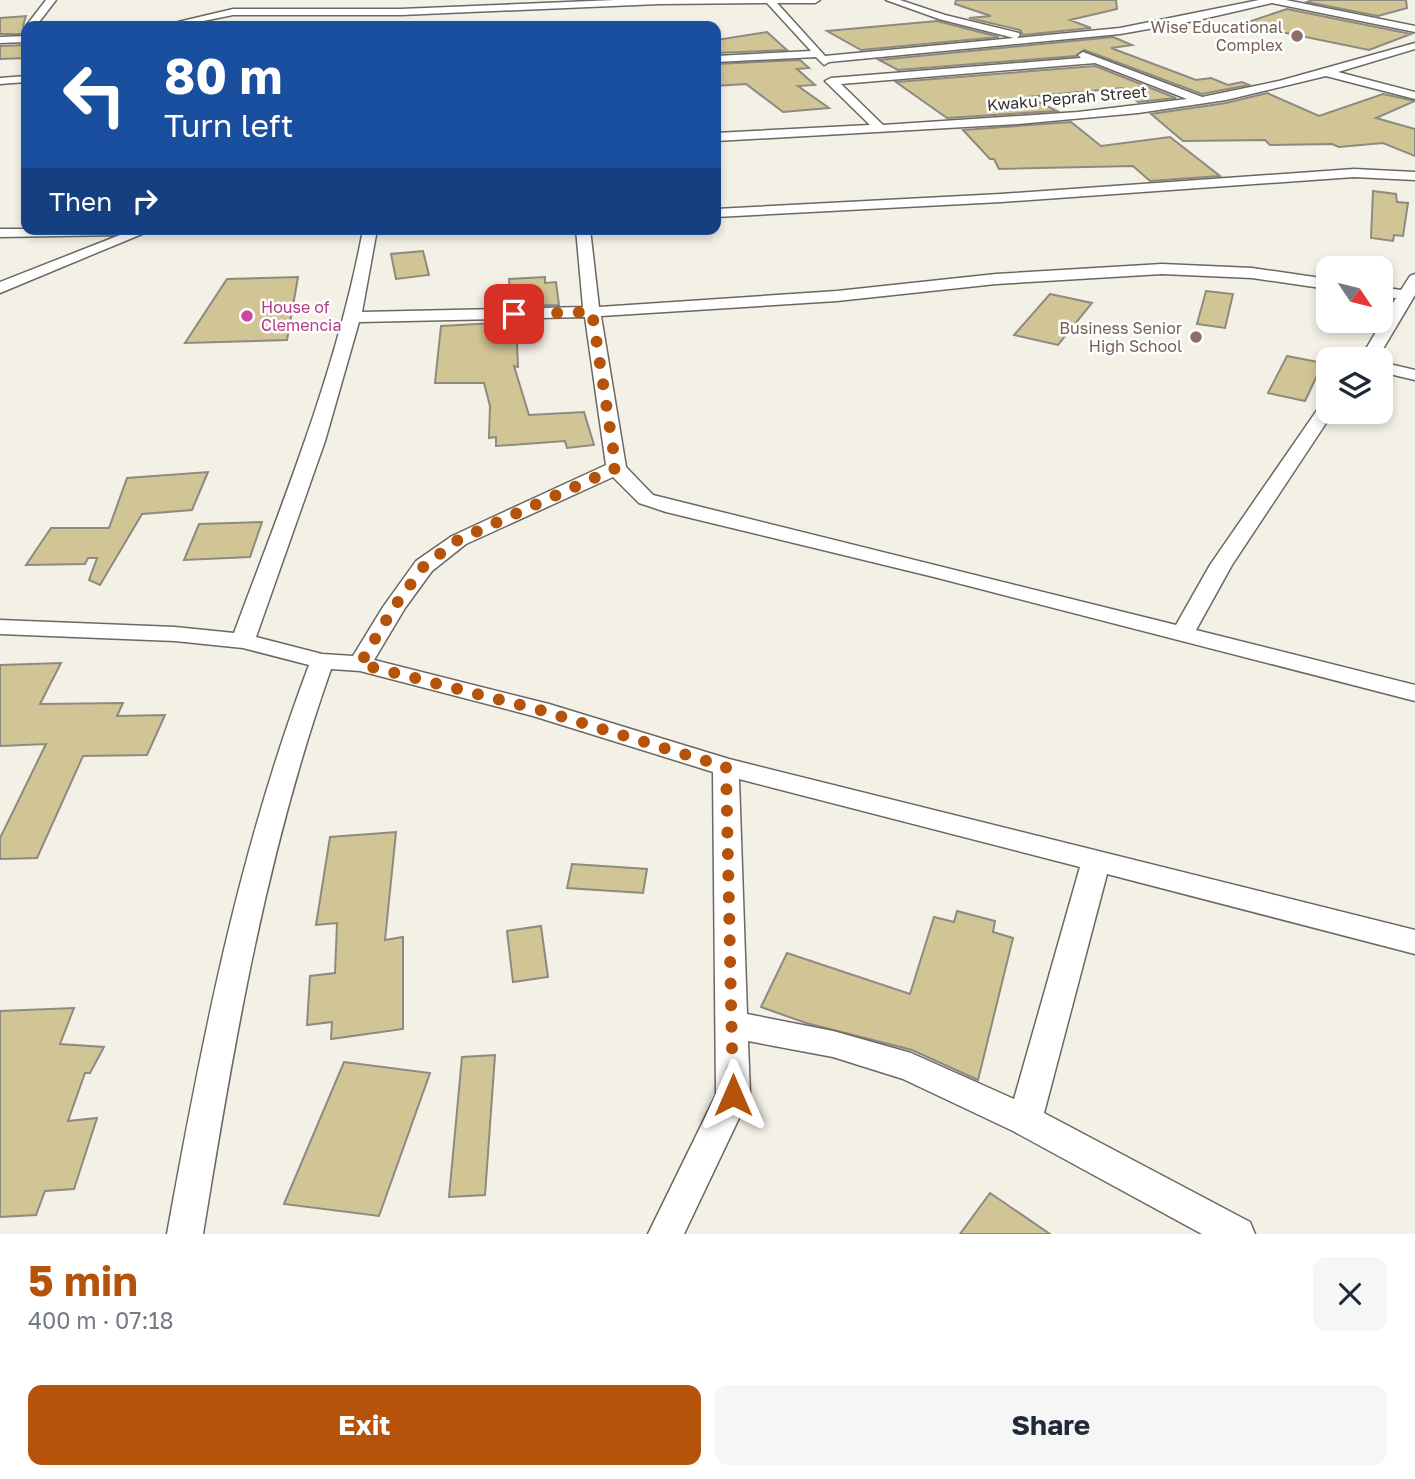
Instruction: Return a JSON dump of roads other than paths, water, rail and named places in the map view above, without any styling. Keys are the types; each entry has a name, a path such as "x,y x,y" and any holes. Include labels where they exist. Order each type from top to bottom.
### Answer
{"street":[{"path":"35,21 51,0"},
{"path":"398,21 403,0"},
{"path":"464,8 490,0 504,7"},
{"path":"194,21 233,12 401,12 659,1 815,0"},
{"path":"893,0 942,17 1032,39"},
{"path":"721,59 821,57 1120,31 1171,23 1271,0 1415,29"},
{"path":"771,2 821,57 831,81 878,127"},
{"path":"183,21 191,5"},
{"path":"1047,38 1096,61 1201,100"},
{"path":"0,40 21,39"},
{"name":"Kwaku Peprah Street","path":"721,137 1100,113 1201,100 1325,72 1415,46"},
{"path":"831,81 1096,61"},
{"path":"1325,72 1415,96"},
{"path":"0,81 21,79"},
{"path":"721,213 1001,198 1354,173 1415,176"},
{"path":"0,233 21,232"},
{"path":"0,288 132,235"},
{"path":"243,641 342,357 351,317 361,290 369,235"},
{"path":"584,235 592,312 616,468 646,499 673,508 950,574 1415,693"},
{"path":"351,317 592,312 837,296 996,279 1162,268 1252,272 1316,282"},
{"path":"1375,347 1415,279"},
{"path":"1393,293 1406,295"},
{"path":"1393,370 1415,375"},
{"path":"1182,634 1221,565 1316,424"},
{"path":"360,664 394,607 424,566 458,540 616,468"},
{"path":"0,627 175,634 243,641 321,661 360,664 540,710 726,767 1415,942"},
{"path":"185,1234 218,1040 263,832 293,733 321,661"},
{"path":"666,1234 733,1095 726,767"},
{"path":"1025,1120 1096,862"},
{"path":"733,1025 833,1044 911,1067 1025,1120 1237,1234"}],"place":[{"name":"Wise Educational Complex","path":"1297,36"},
{"name":"House of Clemencia","path":"247,316"},
{"name":"Business Senior High School","path":"1196,337"}]}
